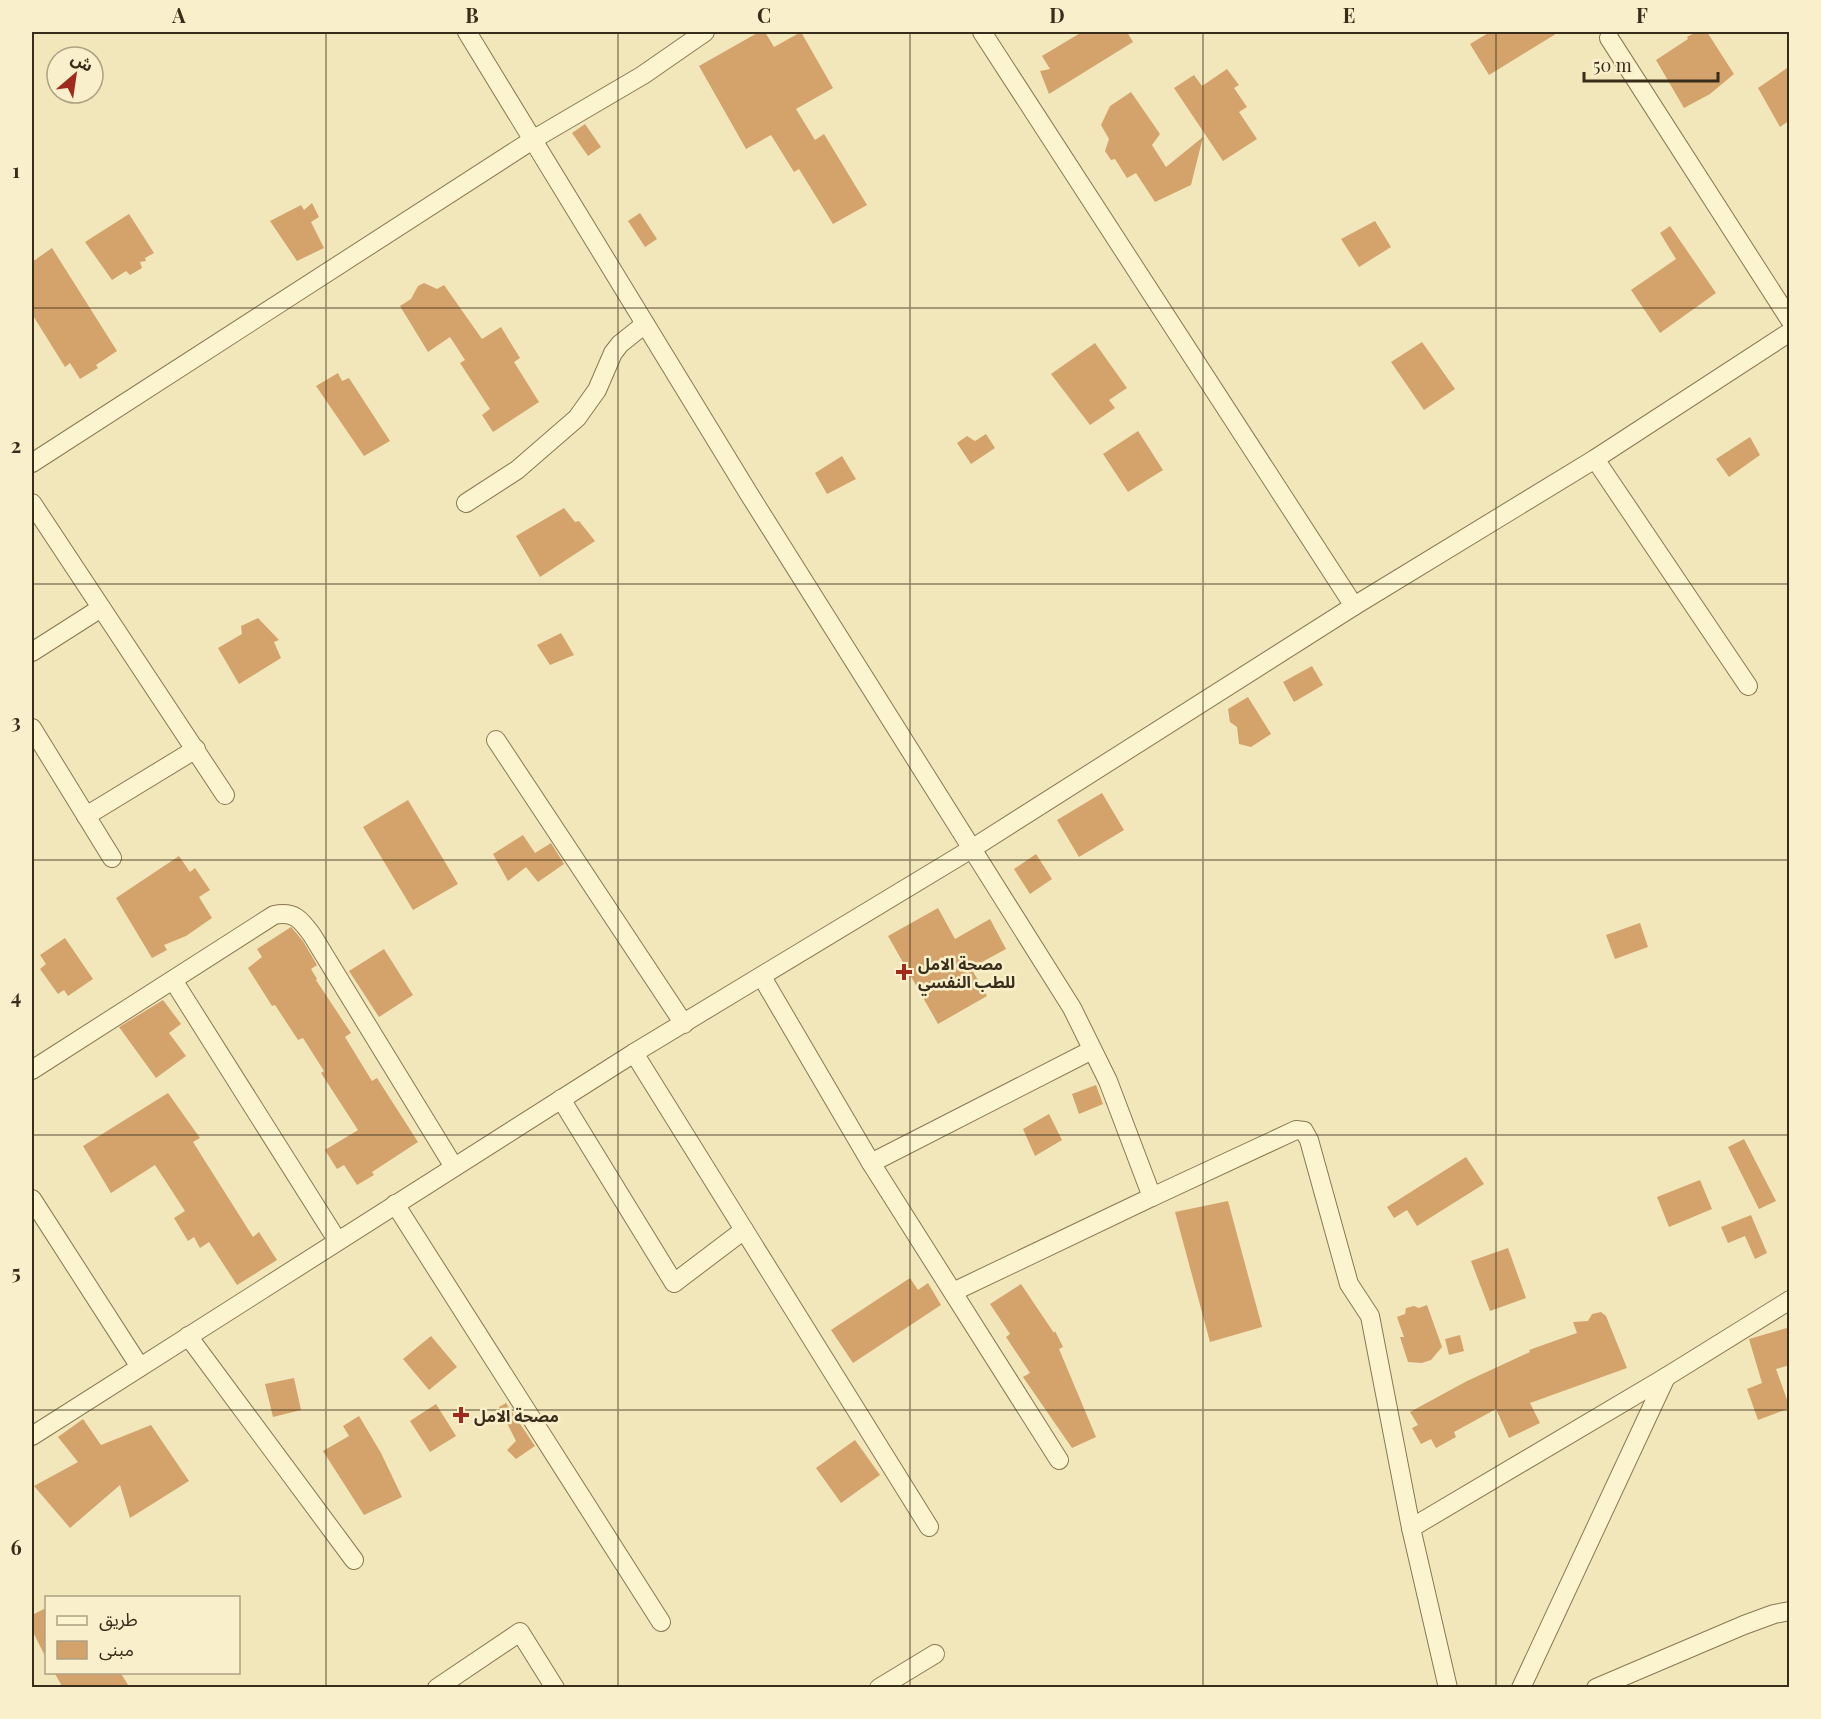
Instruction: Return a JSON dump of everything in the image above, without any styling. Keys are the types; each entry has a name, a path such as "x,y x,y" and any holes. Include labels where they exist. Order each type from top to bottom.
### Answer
{"street":[{"path":"467,32 756,505 974,848 1072,1008 1108,1081 1152,1197"},
{"path":"32,463 534,139 644,75 705,32"},
{"path":"982,32 1354,606"},
{"path":"1609,38 1790,320"},
{"path":"466,503 517,470 570,425 597,390 620,344 645,324"},
{"path":"32,1436 634,1053 974,848 1354,606 1595,459 1790,332"},
{"path":"1595,459 1748,686"},
{"path":"32,502 225,795"},
{"path":"32,652 101,608"},
{"path":"32,728 112,858"},
{"path":"496,741 684,1024"},
{"path":"86,816 196,748"},
{"path":"32,1070 274,915 286,913 300,919 312,935 453,1167"},
{"path":"762,977 871,1163 1059,1460"},
{"path":"173,980 337,1240"},
{"path":"871,1163 1092,1050"},
{"path":"634,1053 929,1527"},
{"path":"561,1099 674,1283 744,1230"},
{"path":"953,1292 1296,1130 1304,1131 1309,1140 1349,1284 1370,1316 1411,1528 1448,1688"},
{"path":"32,1199 140,1367"},
{"path":"395,1204 661,1622"},
{"path":"1411,1528 1666,1377 1790,1300"},
{"path":"188,1336 354,1560"},
{"path":"1521,1688 1666,1377"},
{"path":"1596,1688 1744,1625 1773,1614 1790,1611"},
{"path":"437,1688 520,1632 555,1688"},
{"path":"879,1688 935,1654"}],"building":[{"path":"759,32 765,32 774,47 801,32 833,88 796,109 815,140 824,134 867,205 833,224 799,169 794,172 771,135 746,149 699,66"},
{"path":"1082,32 1127,32 1133,42 1049,94 1040,71 1050,69 1042,56"},
{"path":"1490,32 1559,32 1489,75 1470,44"},
{"path":"1696,32 1707,32 1734,74 1710,94 1684,108 1656,60"},
{"path":"1790,66 1790,120 1780,127 1758,88"},
{"path":"1227,69 1239,85 1234,88 1247,107 1239,112 1257,139 1223,161 1174,88 1194,75 1202,86"},
{"path":"1131,92 1160,134 1152,145 1166,167 1203,137 1191,185 1155,202 1136,173 1127,178 1115,159 1111,160 1105,151 1109,139 1101,125 1110,106"},
{"path":"585,124 601,147 588,156 572,133"},
{"path":"312,203 319,217 311,222 324,248 297,261 270,221 301,205 304,210"},
{"path":"640,213 657,239 645,247 628,221"},
{"path":"129,214 154,253 145,258 146,261 140,262 142,268 130,275 126,271 112,280 85,242"},
{"path":"1375,221 1391,247 1359,267 1341,239"},
{"path":"1670,226 1716,293 1660,333 1631,290 1676,259 1660,233"},
{"path":"52,248 117,351 96,365 98,368 80,379 70,363 65,367 32,314 32,262"},
{"path":"424,283 437,289 444,285 482,339 501,327 520,358 514,362 539,402 493,432 482,415 490,409 460,363 465,360 450,337 428,352 400,306 411,299 418,286"},
{"path":"1422,342 1455,389 1424,410 1391,362"},
{"path":"1095,343 1127,388 1109,400 1115,408 1090,425 1051,374"},
{"path":"338,373 342,381 349,378 390,441 364,456 316,386"},
{"path":"1138,431 1163,470 1128,492 1103,454"},
{"path":"986,434 995,448 971,464 957,443 967,436 975,441"},
{"path":"1750,437 1760,455 1729,477 1716,459"},
{"path":"842,456 856,479 827,494 815,473"},
{"path":"564,508 575,522 579,521 595,541 540,577 516,536"},
{"path":"258,618 279,640 274,642 281,658 239,684 218,648 242,634 241,626"},
{"path":"561,633 574,655 550,665 537,645"},
{"path":"1312,666 1323,685 1294,702 1283,682"},
{"path":"1248,697 1271,734 1251,747 1239,744 1237,727 1230,722 1228,709"},
{"path":"1102,793 1124,830 1079,857 1057,820"},
{"path":"408,800 458,884 413,910 363,827"},
{"path":"523,835 535,853 551,843 564,864 538,882 526,867 508,881 493,854"},
{"path":"1036,854 1052,879 1030,894 1014,869"},
{"path":"179,856 190,872 195,868 210,890 199,897 212,918 186,936 164,945 167,950 152,958 116,898"},
{"path":"938,908 955,939 990,919 1006,949 971,968 987,996 938,1024 888,936"},
{"path":"1640,923 1648,947 1615,959 1606,935"},
{"path":"291,927 303,941 317,965 311,969 316,980 351,1033 345,1037 372,1081 377,1078 418,1142 372,1172 374,1175 357,1185 344,1165 337,1169 325,1150 358,1130 321,1073 324,1071 303,1038 298,1040 275,1005 272,1006 248,968 262,957 257,949"},
{"path":"65,938 93,979 68,996 64,990 58,994 40,969 46,964 40,955"},
{"path":"384,949 413,995 379,1017 349,971"},
{"path":"163,1000 181,1024 169,1033 186,1056 156,1078 119,1027"},
{"path":"1096,1085 1103,1104 1079,1114 1072,1094"},
{"path":"168,1093 200,1138 193,1142 253,1237 259,1232 277,1260 237,1285 209,1242 200,1248 194,1237 188,1241 174,1218 185,1211 155,1165 111,1193 83,1146"},
{"path":"1049,1114 1062,1140 1035,1156 1023,1129"},
{"path":"1744,1139 1776,1201 1759,1209 1728,1147"},
{"path":"1466,1157 1484,1184 1417,1226 1407,1210 1394,1218 1387,1207"},
{"path":"1700,1180 1712,1209 1669,1227 1657,1197"},
{"path":"1228,1201 1262,1327 1210,1342 1175,1212"},
{"path":"1751,1215 1767,1253 1755,1259 1745,1236 1728,1243 1721,1227"},
{"path":"1508,1248 1526,1298 1490,1311 1471,1261"},
{"path":"910,1278 918,1290 928,1283 941,1305 853,1363 831,1330"},
{"path":"1021,1284 1054,1333 1055,1331 1063,1347 1059,1349 1096,1437 1072,1448 1023,1377 1030,1373 1006,1337 1010,1334 990,1304"},
{"path":"1427,1305 1442,1347 1431,1360 1422,1363 1408,1362 1400,1337 1404,1337 1397,1317 1405,1314 1406,1308 1414,1306 1419,1308"},
{"path":"1601,1312 1606,1316 1627,1368 1530,1403 1540,1423 1509,1438 1496,1409 1454,1432 1456,1437 1436,1448 1431,1439 1421,1444 1412,1428 1418,1425 1410,1412 1467,1381 1530,1352 1529,1350 1577,1333 1573,1322 1588,1321 1592,1314"},
{"path":"1790,1327 1790,1365 1776,1369 1790,1408 1758,1420 1747,1389 1762,1383 1749,1339"},
{"path":"1460,1335 1464,1351 1449,1355 1445,1339"},
{"path":"431,1336 457,1367 429,1390 403,1359"},
{"path":"294,1378 301,1410 273,1417 265,1384"},
{"path":"506,1403 535,1446 516,1459 507,1450 516,1441 499,1407"},
{"path":"436,1404 456,1436 430,1452 410,1421"},
{"path":"359,1416 381,1453 402,1497 364,1515 323,1451 349,1436 343,1426"},
{"path":"83,1419 101,1445 151,1425 189,1481 130,1518 120,1485 70,1528 34,1486 78,1462 58,1437"},
{"path":"855,1440 880,1475 841,1503 816,1468"},
{"path":"45,1608 45,1656 32,1630 32,1615"},
{"path":"55,1674 121,1674 130,1688 63,1688"}],"place":[{"name":"مصحة الامل للطب النفسي","path":"904,972"},
{"name":"مصحة الامل","path":"461,1415"}]}
